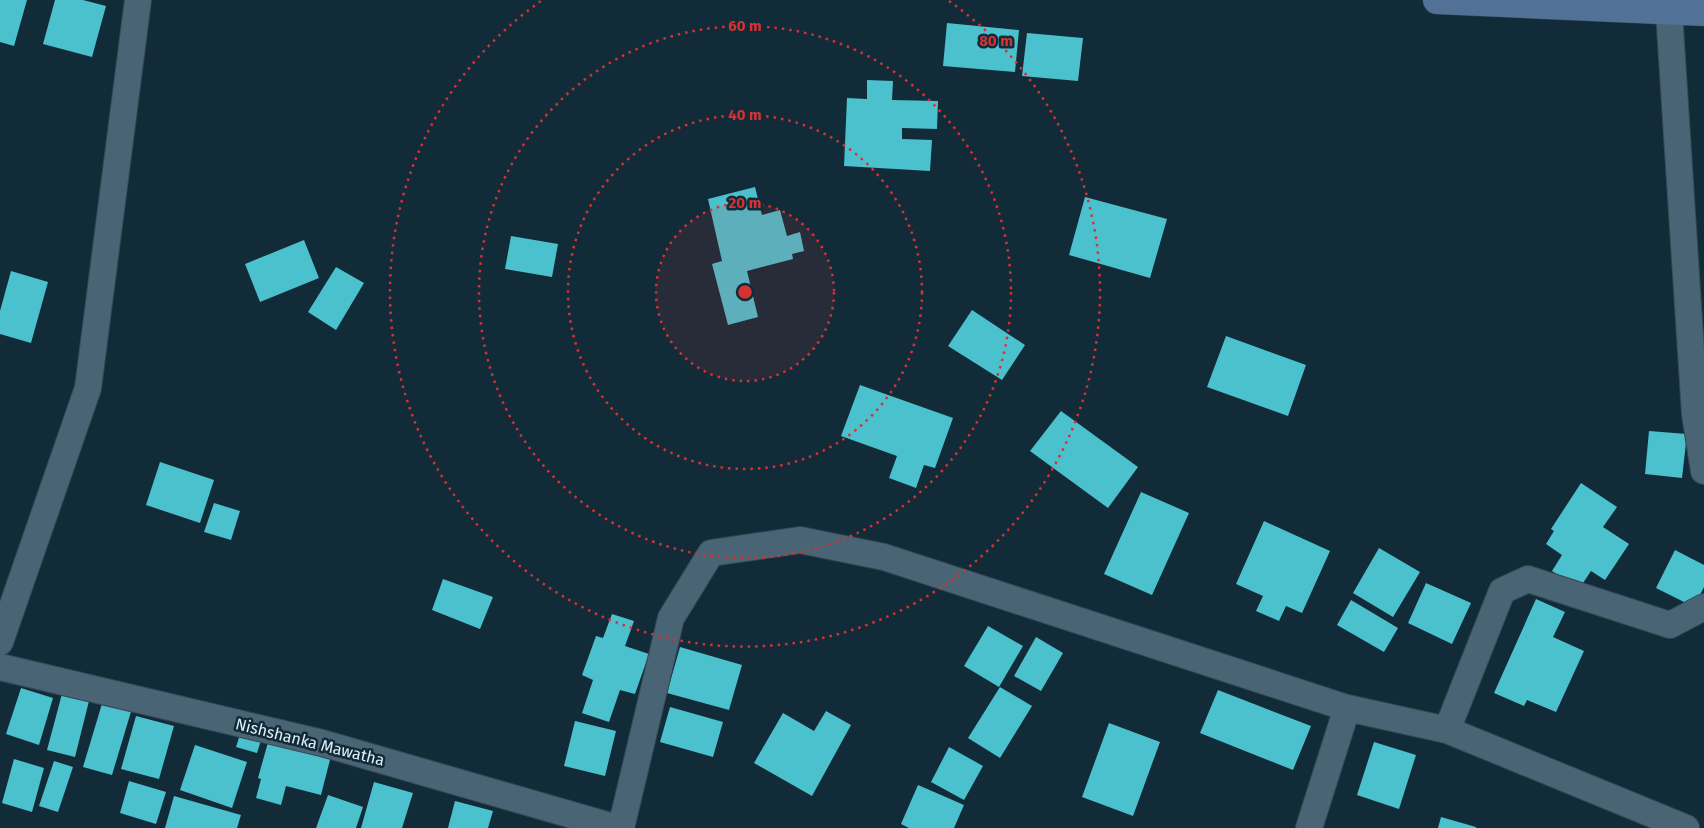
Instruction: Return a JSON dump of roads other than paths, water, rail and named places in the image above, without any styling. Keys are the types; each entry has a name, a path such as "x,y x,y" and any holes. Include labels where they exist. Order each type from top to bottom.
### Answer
{"street":[{"path":"0,642 88,388 138,0"},
{"path":"1437,0 1669,12 1704,12"},
{"path":"1669,12 1695,414 1704,471"},
{"path":"621,828 671,618 711,553 800,540 884,557 1347,708 1447,730 1686,828"},
{"path":"1447,730 1502,591 1528,579 1670,625 1704,607"},
{"name":"Nishshanka Mawatha","path":"0,667 322,743 617,828"},
{"path":"1309,828 1347,708"}]}
